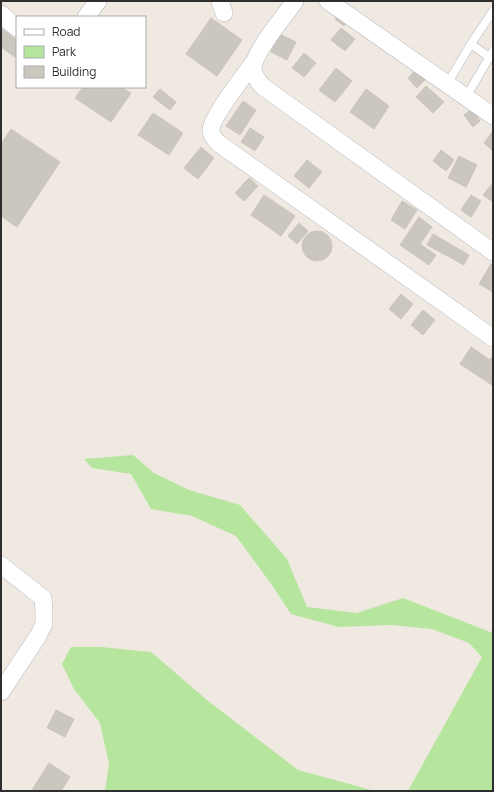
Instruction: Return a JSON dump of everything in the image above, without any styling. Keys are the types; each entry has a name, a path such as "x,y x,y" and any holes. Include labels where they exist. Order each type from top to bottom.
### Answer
{"street":[{"path":"87,16 98,1"},
{"path":"296,1 259,51 254,62 236,85 212,123 211,132 213,138 493,338"},
{"path":"328,1 493,116"},
{"path":"1,14 16,27"},
{"path":"254,62 253,71 256,79 262,86 493,252"},
{"path":"1,565 43,598 44,612 44,624 38,636 1,692"}],"lane":[{"path":"447,84 493,11"},
{"path":"466,97 491,54 471,44"}],"green space":[{"path":"133,455 154,473 189,490 240,505 287,559 307,607 357,613 403,598 490,632 493,631 493,791 408,791 482,657 469,643 432,629 391,625 339,627 291,614 236,536 192,516 151,509 131,474 92,468 84,459"},
{"path":"71,647 101,647 151,652 207,700 298,770 375,791 105,791 109,764 100,723 74,689 62,664"}],"building":[{"path":"339,14 348,21 344,26 335,19"},
{"path":"211,18 242,40 217,76 186,54"},
{"path":"1,28 16,39 16,56 15,57 1,47"},
{"path":"341,28 355,39 345,51 331,40"},
{"path":"279,34 296,42 287,60 271,52"},
{"path":"304,53 316,63 304,77 292,68"},
{"path":"336,68 352,81 335,102 319,90"},
{"path":"418,68 427,78 417,88 408,78"},
{"path":"426,86 444,102 433,113 416,97"},
{"path":"82,88 123,88 131,93 111,122 75,98"},
{"path":"160,89 176,102 170,110 153,97"},
{"path":"366,89 389,106 374,129 350,112"},
{"path":"243,101 256,110 240,135 226,126"},
{"path":"472,109 480,121 473,127 464,115"},
{"path":"153,113 183,133 169,155 138,135"},
{"path":"250,128 264,137 255,151 241,142"},
{"path":"11,129 60,162 17,227 1,216 1,144"},
{"path":"493,131 493,151 484,143"},
{"path":"201,147 214,158 198,179 184,168"},
{"path":"441,150 454,160 446,171 433,161"},
{"path":"459,156 477,165 466,187 448,178"},
{"path":"307,160 322,172 309,188 294,176"},
{"path":"249,178 258,186 244,201 235,193"},
{"path":"493,183 493,202 483,195"},
{"path":"264,195 295,216 281,236 251,215"},
{"path":"471,195 481,201 471,217 461,210"},
{"path":"402,201 417,210 405,229 391,220"},
{"path":"419,217 432,227 420,244 436,255 429,265 400,245"},
{"path":"299,223 308,231 297,244 288,236"},
{"path":"317,231 328,235 332,246 328,257 317,261 306,257 302,246 306,235"},
{"path":"433,234 469,255 464,265 427,245"},
{"path":"491,264 493,265 493,292 479,284"},
{"path":"401,294 413,304 401,319 389,309"},
{"path":"423,310 435,320 423,335 411,325"},
{"path":"471,347 490,360 493,355 492,385 460,364"},
{"path":"56,710 74,719 65,737 47,728"},
{"path":"49,763 70,777 61,791 33,791 32,790"}]}
